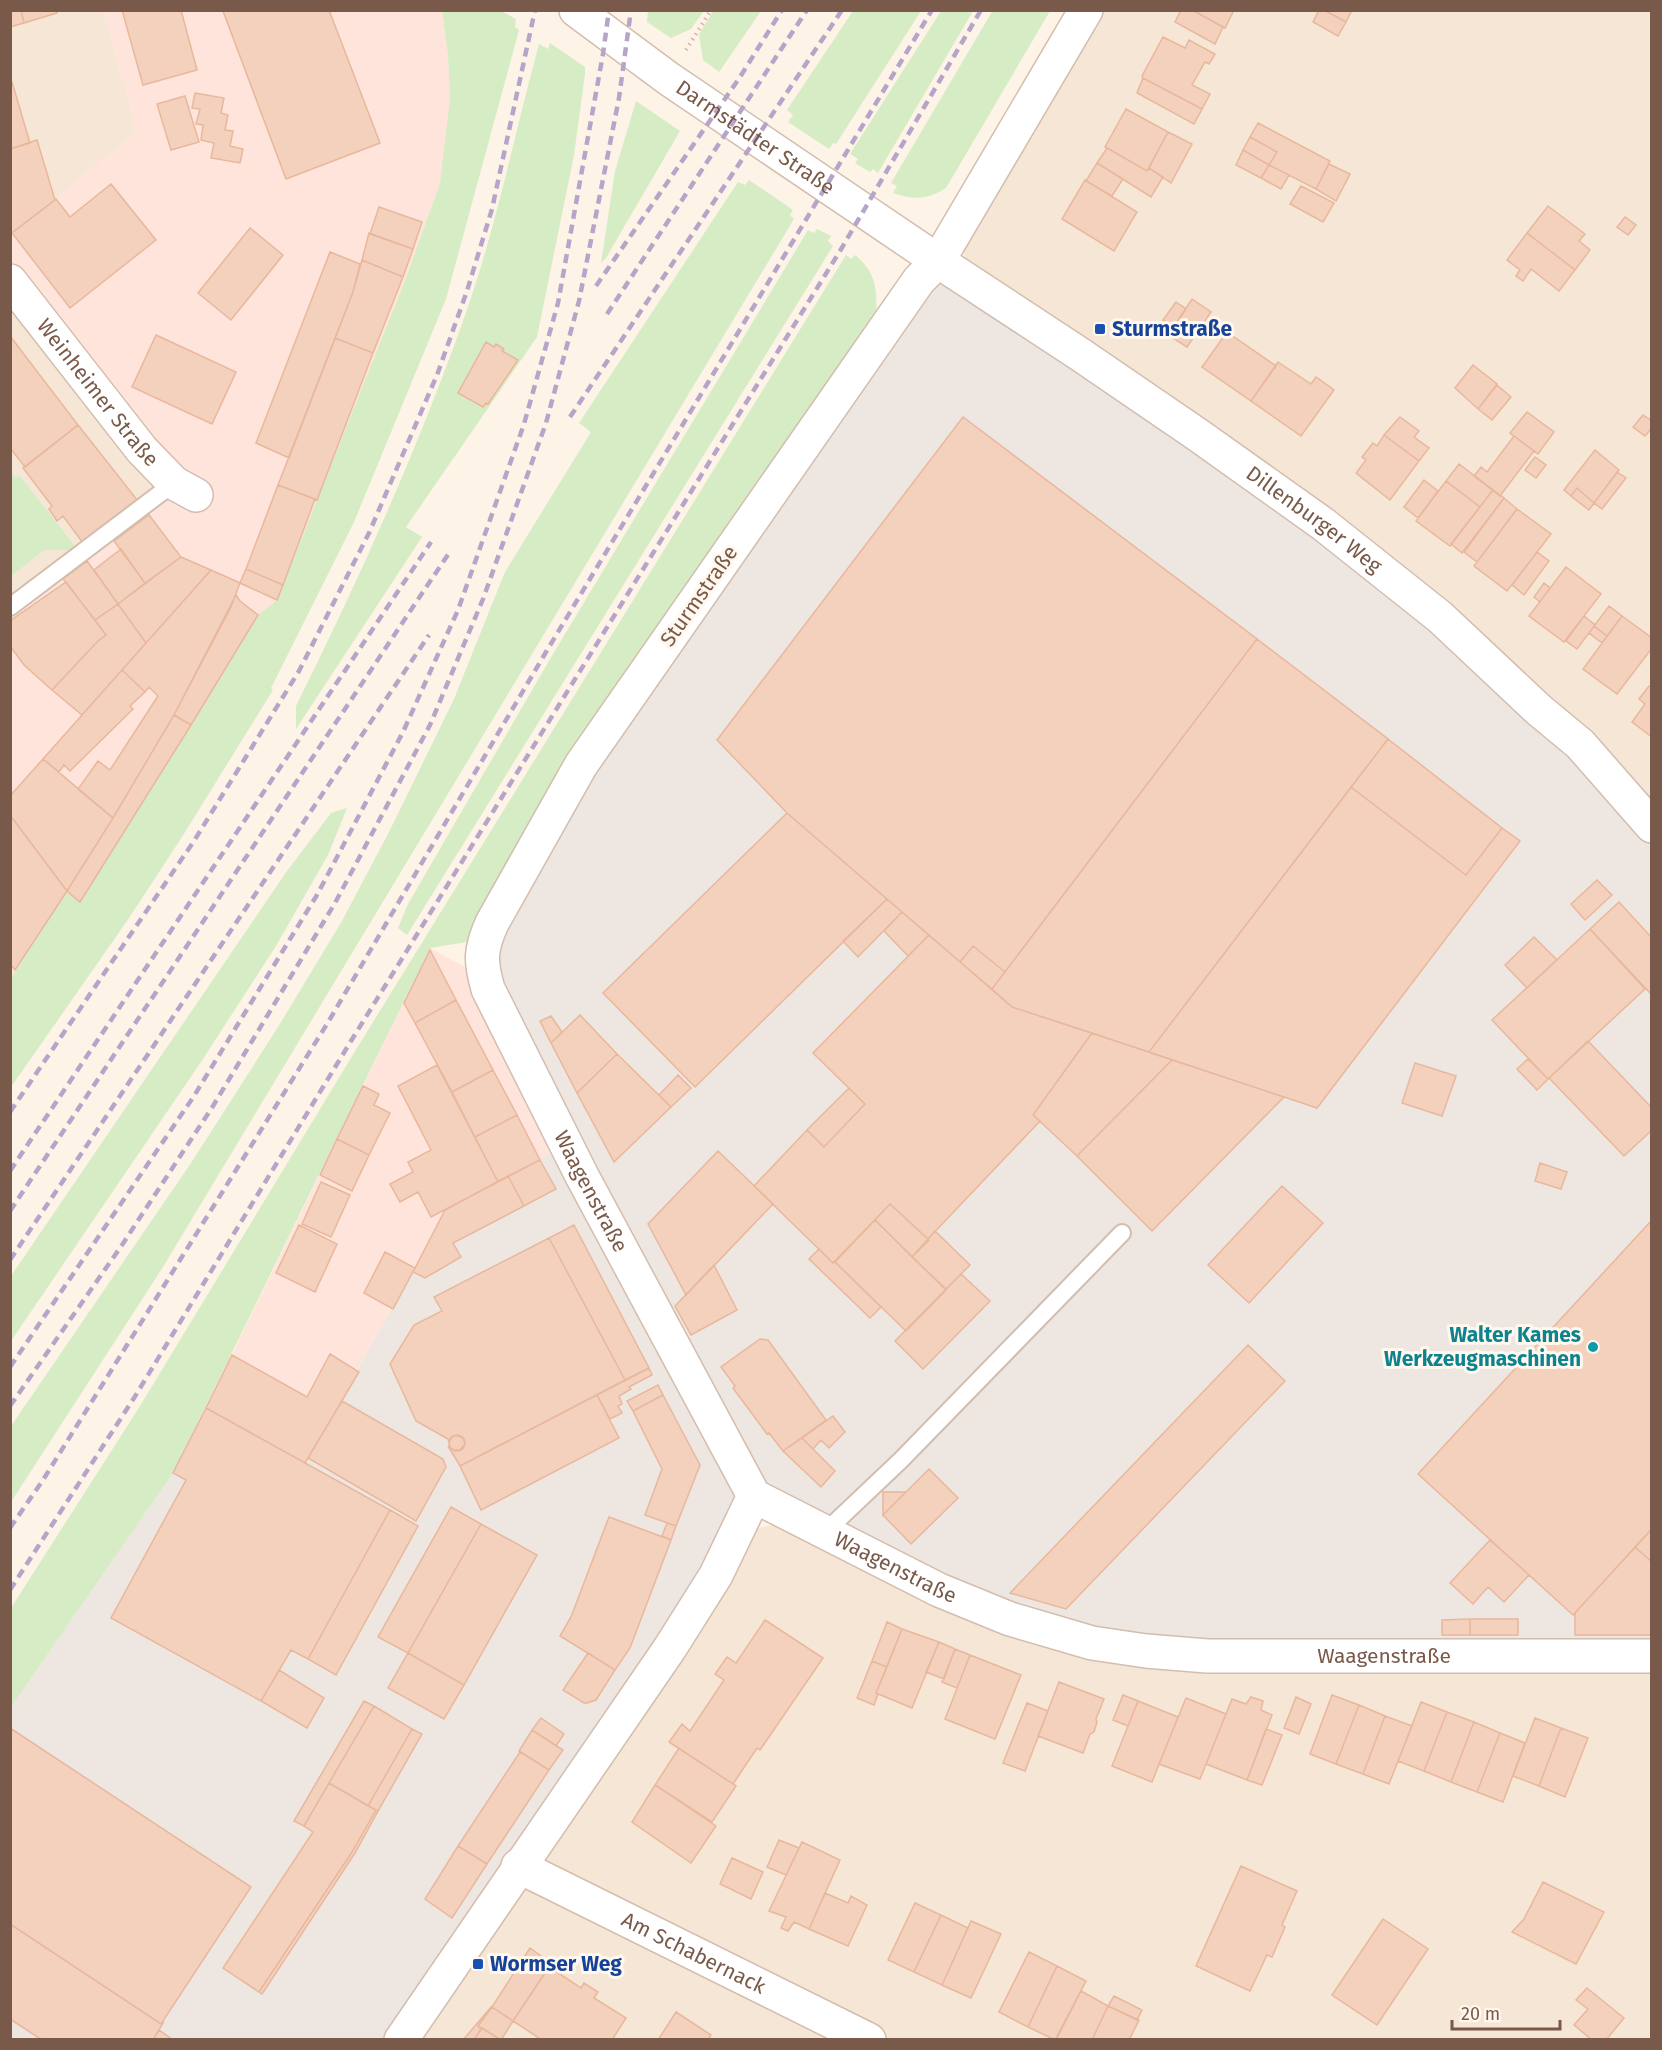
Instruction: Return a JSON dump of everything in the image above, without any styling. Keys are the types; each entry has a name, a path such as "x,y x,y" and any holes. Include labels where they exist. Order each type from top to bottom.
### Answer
{"street":[{"name":"Darmstädter Straße","path":"576,10 669,79 938,261"},
{"name":"Sturmstraße","path":"483,948 492,923 581,765 913,290 938,261 1086,10"},
{"name":"Dillenburger Weg","path":"938,261 1198,435 1323,524 1404,588 1440,617 1539,710 1580,744 1652,826"},
{"name":"Weinheimer Straße","path":"10,281 142,450 185,489"},
{"name":"Waagenstraße","path":"483,948 482,966 488,989 582,1176 754,1496 950,1594 1010,1619 1092,1643 1146,1651 1207,1656 1652,1656"},
{"path":"401,2040 675,1639 716,1575 754,1496"},
{"name":"Am Schabernack","path":"518,1866 869,2040"}],"lane":[{"path":"10,607 185,489"},
{"path":"825,1532 901,1460 1122,1233"}],"path":[{"path":"669,79 711,10"}],"shaded area":[{"path":"11,11 103,11 132,112 135,133 11,236"},
{"path":"103,11 442,11 448,55 450,99 448,125 440,183 406,278 277,600 258,615 80,902 67,892 11,978 11,597 172,481 11,261 11,236 135,133 132,112"},
{"path":"1092,11 1651,11 1651,819 969,274 960,236"},
{"path":"10,261 172,481 10,597"},
{"path":"962,281 1439,624 1651,834 1651,1654 1209,1654 1013,1615 769,1497 393,2039 11,2040 11,1707 173,1473 305,1463 446,1212 561,1147 491,987 495,923 922,283"},
{"path":"430,948 476,973 561,1147 446,1212 305,1463 206,1408"},
{"path":"789,1521 1651,1659 1651,2039 409,2040 750,1530"}],"green space":[{"path":"648,10 704,11 691,29 671,38 647,22"},
{"path":"714,10 761,11 719,72 703,60 699,34"},
{"path":"993,10 1050,11 946,188 920,198 893,193 897,186 891,183"},
{"path":"442,11 501,11 516,19 515,27 519,30 446,299 354,522 271,688 273,690 127,921 11,1087 11,978 67,891 80,901 258,615 277,600 406,278 440,183 450,99 448,55"},
{"path":"853,11 921,11 836,144 833,143 829,149 788,122 793,115 787,110"},
{"path":"941,11 973,11 878,173 873,169 870,172 855,163 858,159 850,154"},
{"path":"550,43 585,67 585,74 574,155 537,337 406,527 422,537 296,729 296,706 390,505 433,402 471,298 490,235 539,44 548,49"},
{"path":"636,101 680,131 601,263 615,171"},
{"path":"749,180 793,210 790,215 794,219 163,1267 11,1502 11,1426 191,1163 278,1027 342,921 390,830 454,699 505,572 591,432 579,423 738,182 745,185"},
{"path":"817,229 831,236 828,241 833,246 407,935 398,928 408,904 553,654 808,230 814,233"},
{"path":"846,255 851,259 855,255 863,262 872,276 876,291 876,319 576,752 523,833 467,942 430,948 173,1473 11,1707 11,1608 140,1406 357,1048"},
{"path":"11,471 16,478 19,475 78,550 44,550 11,576"},
{"path":"347,808 328,855 276,946 203,1059 11,1341 11,1276 287,871 331,813"}],"building":[{"path":"10,10 21,10 24,23 10,27"},
{"path":"21,10 56,10 57,13 24,23"},
{"path":"122,10 181,10 197,70 143,85"},
{"path":"329,10 380,143 286,179 223,11"},
{"path":"1181,10 1192,10 1223,27 1215,44 1175,22"},
{"path":"1192,10 1234,10 1225,28"},
{"path":"1319,10 1324,10 1346,22 1338,36 1313,22"},
{"path":"1324,10 1352,10 1346,22"},
{"path":"1163,37 1185,48 1189,40 1215,54 1209,64 1205,62 1192,85 1210,94 1202,109 1143,78"},
{"path":"1143,78 1202,109 1194,124 1137,93"},
{"path":"10,82 12,82 30,143 10,149"},
{"path":"195,93 224,98 221,113 228,115 225,130 233,131 230,146 243,149 240,163 211,158 214,143 201,140 203,125 196,124 200,109 192,108"},
{"path":"185,96 199,142 171,150 157,104"},
{"path":"1126,109 1168,132 1147,171 1105,147"},
{"path":"1258,123 1330,161 1316,189 1269,165 1277,152 1250,137"},
{"path":"1168,132 1192,144 1171,183 1149,168"},
{"path":"1250,137 1277,152 1269,165 1243,150"},
{"path":"37,140 55,200 12,233 10,230 10,149"},
{"path":"1107,148 1147,171 1149,168 1163,177 1151,197 1097,163"},
{"path":"1243,150 1269,165 1261,178 1236,165"},
{"path":"1097,163 1123,179 1112,196 1086,181"},
{"path":"1329,164 1350,174 1336,201 1316,189"},
{"path":"1269,165 1289,175 1281,189 1261,178"},
{"path":"1085,180 1137,212 1114,251 1062,219"},
{"path":"111,184 156,240 70,308 12,233 56,199 70,217"},
{"path":"1301,186 1334,203 1323,222 1290,204"},
{"path":"1548,206 1585,234 1579,241 1590,250 1575,270 1527,233"},
{"path":"379,207 422,222 413,249 370,234"},
{"path":"1625,217 1636,225 1628,235 1617,227"},
{"path":"250,228 283,255 231,320 198,293"},
{"path":"369,233 413,249 403,277 362,260"},
{"path":"1527,233 1575,270 1559,291 1531,269 1523,281 1516,276 1520,270 1507,260"},
{"path":"330,252 360,264 353,292 289,458 256,443"},
{"path":"362,260 403,277 373,353 335,338 353,292"},
{"path":"1192,299 1211,312 1187,347 1168,335"},
{"path":"1176,302 1186,309 1174,327 1163,320"},
{"path":"1227,332 1276,366 1251,401 1202,367"},
{"path":"156,335 236,372 212,424 132,387"},
{"path":"10,336 78,425 25,467 10,448"},
{"path":"335,338 373,353 317,500 278,485"},
{"path":"486,342 494,347 496,344 504,349 502,351 518,360 488,404 486,403 483,407 458,393"},
{"path":"1278,362 1311,384 1316,377 1334,390 1301,436 1251,401"},
{"path":"1473,365 1497,384 1478,409 1455,388"},
{"path":"1497,385 1511,397 1492,420 1478,409"},
{"path":"1527,412 1554,432 1538,454 1510,433"},
{"path":"1643,415 1652,421 1652,428 1645,436 1633,427"},
{"path":"963,417 1257,639 1005,972 973,946 960,962 787,813 717,740"},
{"path":"1400,417 1419,431 1414,437 1429,448 1419,461 1384,435"},
{"path":"78,425 138,501 83,543 63,516 57,521 49,509 52,506 23,468"},
{"path":"1384,435 1419,461 1390,500 1356,473 1366,460 1362,457 1373,443 1377,446"},
{"path":"1514,436 1534,451 1500,496 1474,476 1481,467 1487,472"},
{"path":"1595,450 1619,470 1594,503 1577,488 1571,496 1564,490"},
{"path":"1535,457 1546,465 1536,478 1525,470"},
{"path":"1459,464 1493,490 1480,507 1446,481"},
{"path":"1617,472 1626,478 1602,509 1594,503"},
{"path":"1424,480 1438,491 1418,518 1404,507"},
{"path":"1446,481 1480,507 1450,546 1416,521"},
{"path":"278,485 315,499 283,585 246,569"},
{"path":"1577,488 1594,503 1589,510 1571,496"},
{"path":"1493,490 1504,498 1462,553 1451,544"},
{"path":"1504,498 1517,509 1477,562 1464,552"},
{"path":"1517,509 1551,534 1507,591 1474,566"},
{"path":"149,515 181,557 145,583 114,541"},
{"path":"121,549 145,583 118,604 94,570"},
{"path":"1537,552 1549,561 1524,595 1512,585"},
{"path":"181,557 211,570 146,643 118,604"},
{"path":"87,561 118,604 95,620 63,579"},
{"path":"1566,567 1601,594 1564,642 1529,616"},
{"path":"246,569 283,585 277,600 240,583"},
{"path":"211,570 240,583 231,607 174,715 113,818 78,789 98,761 110,770 158,696 149,687 145,692 122,670"},
{"path":"66,582 106,635 52,690 24,665 10,646 10,621"},
{"path":"1544,583 1550,588 1540,602 1534,597"},
{"path":"236,595 258,615 191,725 174,715"},
{"path":"118,604 146,643 82,715 52,690 106,635 95,620"},
{"path":"1609,606 1622,616 1607,636 1594,626"},
{"path":"1584,616 1595,625 1577,649 1566,641"},
{"path":"1622,616 1652,638 1652,648 1617,694 1583,669"},
{"path":"1594,626 1607,636 1602,643 1589,633"},
{"path":"1257,639 1388,739 1149,1052 1012,1007 992,989"},
{"path":"122,670 145,692 130,706 133,709 70,771 64,765 59,772 43,759"},
{"path":"1649,686 1652,688 1652,737 1632,722 1645,704 1639,699"},
{"path":"174,715 191,725 80,902 67,891"},
{"path":"1388,739 1502,828 1466,875 1351,787"},
{"path":"43,759 113,818 67,891 10,815 10,796"},
{"path":"1351,787 1466,875 1502,828 1520,841 1317,1108 1149,1052"},
{"path":"787,813 887,899 695,1087 603,993"},
{"path":"10,815 67,891 15,970 10,964"},
{"path":"1597,880 1612,895 1585,920 1571,904"},
{"path":"887,899 902,912 858,957 843,941"},
{"path":"1619,902 1652,938 1652,995 1590,929"},
{"path":"902,912 929,935 908,956 884,931"},
{"path":"1590,929 1645,989 1548,1079 1492,1020"},
{"path":"929,935 1012,1007 1092,1033 1033,1115 1040,1121 928,1239 890,1204 833,1263 754,1186 807,1130 824,1147 865,1104 813,1053"},
{"path":"1534,937 1557,960 1527,988 1505,965"},
{"path":"973,946 1005,972 992,989 960,962"},
{"path":"430,950 456,1000 415,1023 404,1003"},
{"path":"456,1000 493,1070 452,1092 415,1023"},
{"path":"580,1015 617,1054 577,1093 551,1043"},
{"path":"551,1016 562,1032 551,1043 540,1021"},
{"path":"1092,1033 1172,1060 1077,1156 1033,1115"},
{"path":"1588,1041 1652,1108 1652,1130 1624,1156 1549,1078"},
{"path":"617,1054 671,1107 614,1162 577,1093"},
{"path":"1528,1059 1548,1079 1537,1090 1517,1069"},
{"path":"1172,1060 1284,1097 1152,1231 1077,1156"},
{"path":"1415,1063 1456,1076 1442,1116 1402,1103"},
{"path":"437,1065 498,1182 431,1217 418,1192 400,1202 390,1184 413,1172 408,1162 431,1150 398,1086"},
{"path":"493,1070 517,1115 475,1137 452,1092"},
{"path":"678,1075 691,1088 671,1107 659,1095"},
{"path":"363,1086 379,1094 374,1105 390,1113 369,1155 337,1139"},
{"path":"849,1088 865,1104 824,1147 807,1130"},
{"path":"517,1115 540,1160 498,1182 475,1137"},
{"path":"337,1139 369,1155 352,1191 320,1175"},
{"path":"718,1151 773,1204 686,1295 648,1224"},
{"path":"540,1160 556,1189 524,1206 508,1176"},
{"path":"1540,1163 1567,1172 1561,1189 1535,1181"},
{"path":"508,1176 524,1206 453,1243 461,1257 425,1278 413,1272 445,1210"},
{"path":"321,1182 350,1195 331,1237 302,1224"},
{"path":"1282,1186 1323,1223 1249,1303 1208,1265"},
{"path":"890,1204 929,1240 912,1257 875,1220"},
{"path":"875,1220 946,1290 906,1331 835,1262"},
{"name":"Walter Kames Werkzeugmaschinen","path":"1652,1220 1652,1529 1573,1615 1418,1474"},
{"path":"299,1225 337,1244 315,1292 276,1273"},
{"path":"574,1225 649,1368 625,1380 549,1238"},
{"path":"935,1231 970,1265 946,1289 912,1257"},
{"path":"549,1238 625,1380 460,1466 448,1446 454,1450 460,1450 465,1444 463,1438 456,1435 449,1442 448,1439 416,1421 390,1364 414,1325 442,1311 434,1297"},
{"path":"819,1249 881,1307 870,1318 809,1259"},
{"path":"385,1252 415,1268 393,1309 364,1293"},
{"path":"714,1265 737,1310 691,1335 675,1306"},
{"path":"961,1274 990,1301 923,1369 895,1341"},
{"path":"760,1339 768,1340 826,1420 783,1451 769,1433 767,1434 733,1388 735,1386 721,1367"},
{"path":"1248,1345 1285,1381 1066,1609 1010,1593"},
{"path":"330,1354 359,1372 305,1463 206,1408 232,1355 307,1397"},
{"path":"649,1368 652,1375 629,1387 631,1389 619,1396 622,1404 618,1406 622,1413 610,1419 597,1395"},
{"path":"658,1385 663,1395 633,1411 627,1401"},
{"path":"597,1395 619,1438 481,1510 460,1466"},
{"path":"663,1395 700,1465 676,1526 645,1515 662,1469 633,1411"},
{"path":"342,1401 443,1459 446,1467 416,1521 308,1458"},
{"path":"206,1408 390,1510 308,1659 291,1650 261,1701 111,1618 186,1480 173,1473"},
{"path":"833,1416 845,1432 829,1448 821,1440 813,1449 802,1438"},
{"path":"457,1435 463,1437 465,1443 463,1449 457,1451 451,1449 449,1443 451,1437"},
{"path":"802,1438 835,1471 821,1487 783,1451"},
{"path":"929,1469 958,1498 911,1544 883,1515"},
{"path":"883,1492 906,1492 883,1515"},
{"path":"451,1507 481,1524 408,1653 378,1637"},
{"path":"390,1510 418,1526 336,1675 308,1659"},
{"path":"609,1517 671,1540 630,1648 615,1670 560,1636 571,1617"},
{"path":"667,1523 676,1526 671,1540 662,1536"},
{"path":"481,1524 537,1555 464,1685 408,1653"},
{"path":"1652,1529 1652,1562 1635,1547"},
{"path":"1490,1540 1529,1575 1504,1602 1488,1587 1473,1604 1450,1583"},
{"path":"1635,1547 1652,1562 1652,1635 1575,1635 1575,1613"},
{"path":"1470,1619 1518,1619 1518,1635 1470,1635"},
{"path":"1470,1619 1470,1635 1442,1635 1442,1620"},
{"path":"765,1620 823,1658 760,1750 757,1748 733,1784 669,1742 682,1724 690,1731 724,1680 715,1674 727,1657 736,1663"},
{"path":"887,1622 902,1629 887,1667 872,1661"},
{"path":"902,1629 939,1642 912,1708 876,1693"},
{"path":"939,1642 955,1649 944,1679 926,1672"},
{"path":"955,1649 970,1655 957,1688 942,1682"},
{"path":"408,1653 464,1685 444,1719 388,1688"},
{"path":"588,1653 615,1670 596,1700 584,1703 563,1690"},
{"path":"970,1655 1021,1675 995,1739 945,1719"},
{"path":"872,1661 887,1667 876,1693 878,1694 874,1705 857,1698"},
{"path":"279,1670 324,1698 307,1728 261,1701"},
{"path":"1059,1682 1104,1699 1096,1719 1094,1732 1090,1734 1083,1753 1038,1736"},
{"path":"1123,1695 1138,1701 1128,1726 1113,1720"},
{"path":"1332,1695 1359,1705 1336,1764 1310,1754"},
{"path":"1251,1697 1263,1701 1261,1710 1272,1715 1247,1780 1206,1764 1232,1699 1246,1704"},
{"path":"1296,1697 1311,1704 1299,1734 1284,1728"},
{"path":"1186,1698 1226,1714 1200,1779 1159,1764"},
{"path":"364,1701 374,1706 304,1826 294,1821"},
{"path":"1138,1701 1178,1717 1152,1782 1112,1766"},
{"path":"1421,1702 1447,1712 1424,1771 1398,1761"},
{"path":"1027,1703 1048,1711 1025,1771 1003,1763"},
{"path":"1359,1705 1385,1716 1363,1774 1336,1764"},
{"path":"374,1706 412,1729 368,1806 329,1783"},
{"path":"1447,1712 1474,1722 1451,1782 1424,1771"},
{"path":"1385,1716 1412,1726 1389,1784 1363,1774"},
{"path":"541,1718 564,1734 556,1746 532,1730"},
{"path":"1535,1718 1561,1728 1539,1786 1513,1776"},
{"path":"1474,1722 1500,1733 1477,1792 1451,1782"},
{"path":"10,1728 251,1887 161,2024 10,1924"},
{"path":"1561,1728 1588,1738 1565,1797 1539,1786"},
{"path":"412,1729 422,1734 378,1811 368,1806"},
{"path":"1266,1729 1282,1735 1262,1785 1247,1780"},
{"path":"532,1730 563,1750 549,1770 519,1751"},
{"path":"1500,1733 1525,1743 1503,1802 1477,1792"},
{"path":"679,1748 736,1786 712,1822 655,1785"},
{"path":"520,1752 549,1770 487,1864 458,1846"},
{"path":"329,1783 376,1810 352,1852 259,1992 223,1968 313,1832 304,1826"},
{"path":"655,1785 716,1826 691,1863 632,1822"},
{"path":"376,1810 378,1811 355,1853 262,1994 259,1992 352,1852"},
{"path":"779,1840 799,1848 786,1875 767,1867"},
{"path":"802,1842 840,1860 809,1929 794,1922 788,1931 781,1928 786,1917 769,1911"},
{"path":"458,1846 487,1864 452,1918 425,1899"},
{"path":"732,1858 763,1872 751,1899 720,1884"},
{"path":"1241,1866 1297,1891 1282,1925 1285,1927 1272,1957 1267,1955 1250,1991 1196,1966"},
{"path":"1543,1882 1604,1912 1576,1964 1512,1932 1524,1919"},
{"path":"825,1893 848,1903 851,1896 867,1905 848,1946 809,1929"},
{"path":"915,1903 941,1915 914,1972 888,1960"},
{"path":"941,1915 968,1928 942,1985 914,1972"},
{"path":"1383,1919 1428,1949 1377,2025 1332,1995"},
{"path":"971,1921 1001,1934 971,1998 942,1985"},
{"path":"10,1924 161,2024 163,2023 153,2040 42,2040 10,2019"},
{"path":"530,1948 544,1958 542,1962 549,1967 513,2021 492,2007"},
{"path":"1029,1952 1057,1966 1028,2027 999,2012"},
{"path":"1057,1966 1086,1981 1055,2040 1028,2027"},
{"path":"549,1967 581,1988 584,1983 598,1992 594,1998 626,2018 612,2040 542,2040 513,2021"},
{"path":"1587,1988 1624,2018 1606,2040 1592,2040 1574,2025 1588,2009 1576,2000"},
{"path":"1081,1991 1108,2006 1092,2040 1056,2040"},
{"path":"1114,1996 1142,2010 1137,2020 1108,2006"},
{"path":"492,2006 478,2026 481,2029 474,2040 463,2040"},
{"path":"1108,2006 1139,2020 1129,2040 1092,2040"},
{"path":"492,2007 513,2021 501,2040 478,2026"},
{"path":"676,2012 711,2035 708,2040 658,2040"},
{"path":"482,2028 498,2038 498,2040 474,2040"},
{"path":"159,2030 173,2040 153,2040"}],"railway":[{"path":"10,1112 194,841 299,671 369,533 437,375 467,291 492,209 535,10"},
{"path":"10,1367 194,1096 317,895 403,732 458,610 524,424 558,303 609,10"},
{"path":"10,1406 122,1245 213,1106 335,903 430,725 483,599 546,423 579,301 619,98 631,10"},
{"path":"596,286 740,77 782,10"},
{"path":"607,314 807,10"},
{"path":"570,417 842,10"},
{"path":"10,1528 43,1480 327,1024 546,652 932,10"},
{"path":"10,1590 134,1398 351,1041 840,251 981,10"},
{"path":"10,1171 431,542"},
{"path":"10,1211 449,553"},
{"path":"10,1260 429,635"}],"place":[{"name":"Sturmstraße","path":"1100,329"},
{"name":"Walter Kames Werkzeugmaschinen","path":"1593,1347"},
{"name":"Wormser Weg","path":"478,1964"}]}
